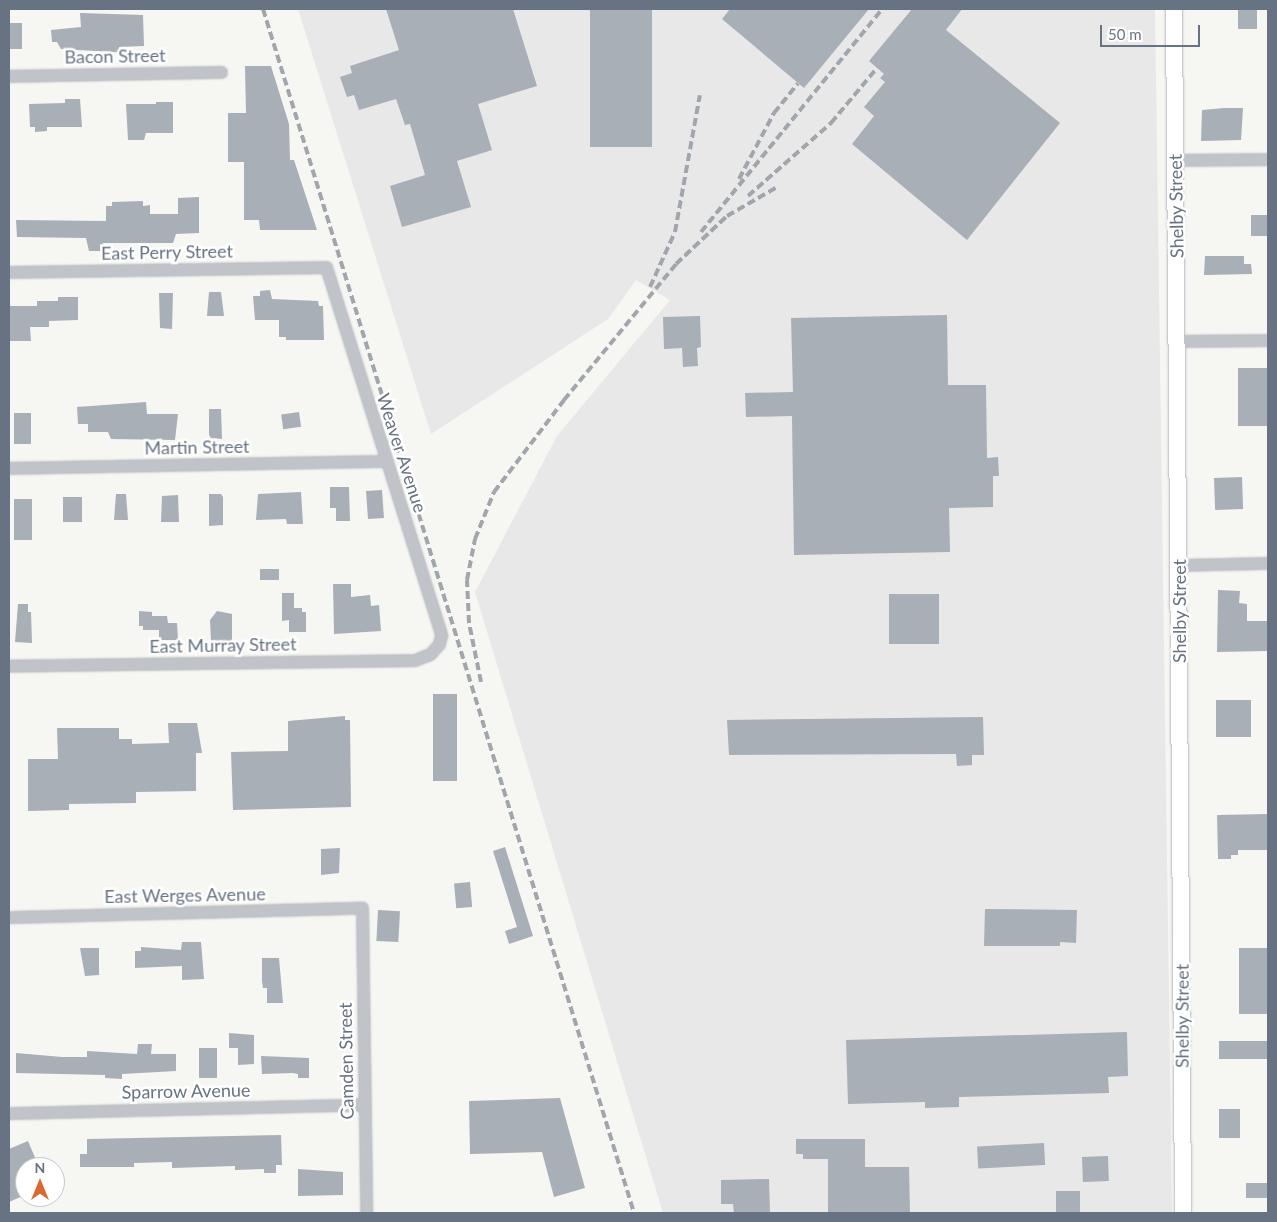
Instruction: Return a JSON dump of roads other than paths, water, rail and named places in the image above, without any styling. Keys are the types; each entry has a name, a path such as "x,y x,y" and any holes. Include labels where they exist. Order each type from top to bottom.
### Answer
{"main road":[{"name":"Shelby Street","path":"1174,9 1183,1213"}],"street":[{"name":"Bacon Street","path":"9,76 221,72"},
{"path":"1175,160 1268,159"},
{"name":"East Perry Street","path":"9,272 326,267"},
{"name":"Weaver Avenue","path":"326,267 386,461 440,625 436,649"},
{"path":"1177,341 1268,340"},
{"name":"Martin Street","path":"9,468 386,461"},
{"path":"1179,565 1268,563"},
{"name":"East Murray Street","path":"9,666 414,660 436,649"},
{"name":"East Werges Avenue","path":"9,918 362,908"},
{"name":"Camden Street","path":"362,908 366,1213"},
{"name":"Sparrow Avenue","path":"9,1113 365,1104"}],"railway":[{"path":"263,9 634,1213"},
{"path":"701,232 882,9"},
{"path":"748,196 831,123 877,68"},
{"path":"739,179 774,113 798,83"},
{"path":"650,287 675,232 700,95"},
{"path":"481,682 469,623 467,580 475,539 494,492 564,400 676,264 727,216 777,187"}]}
